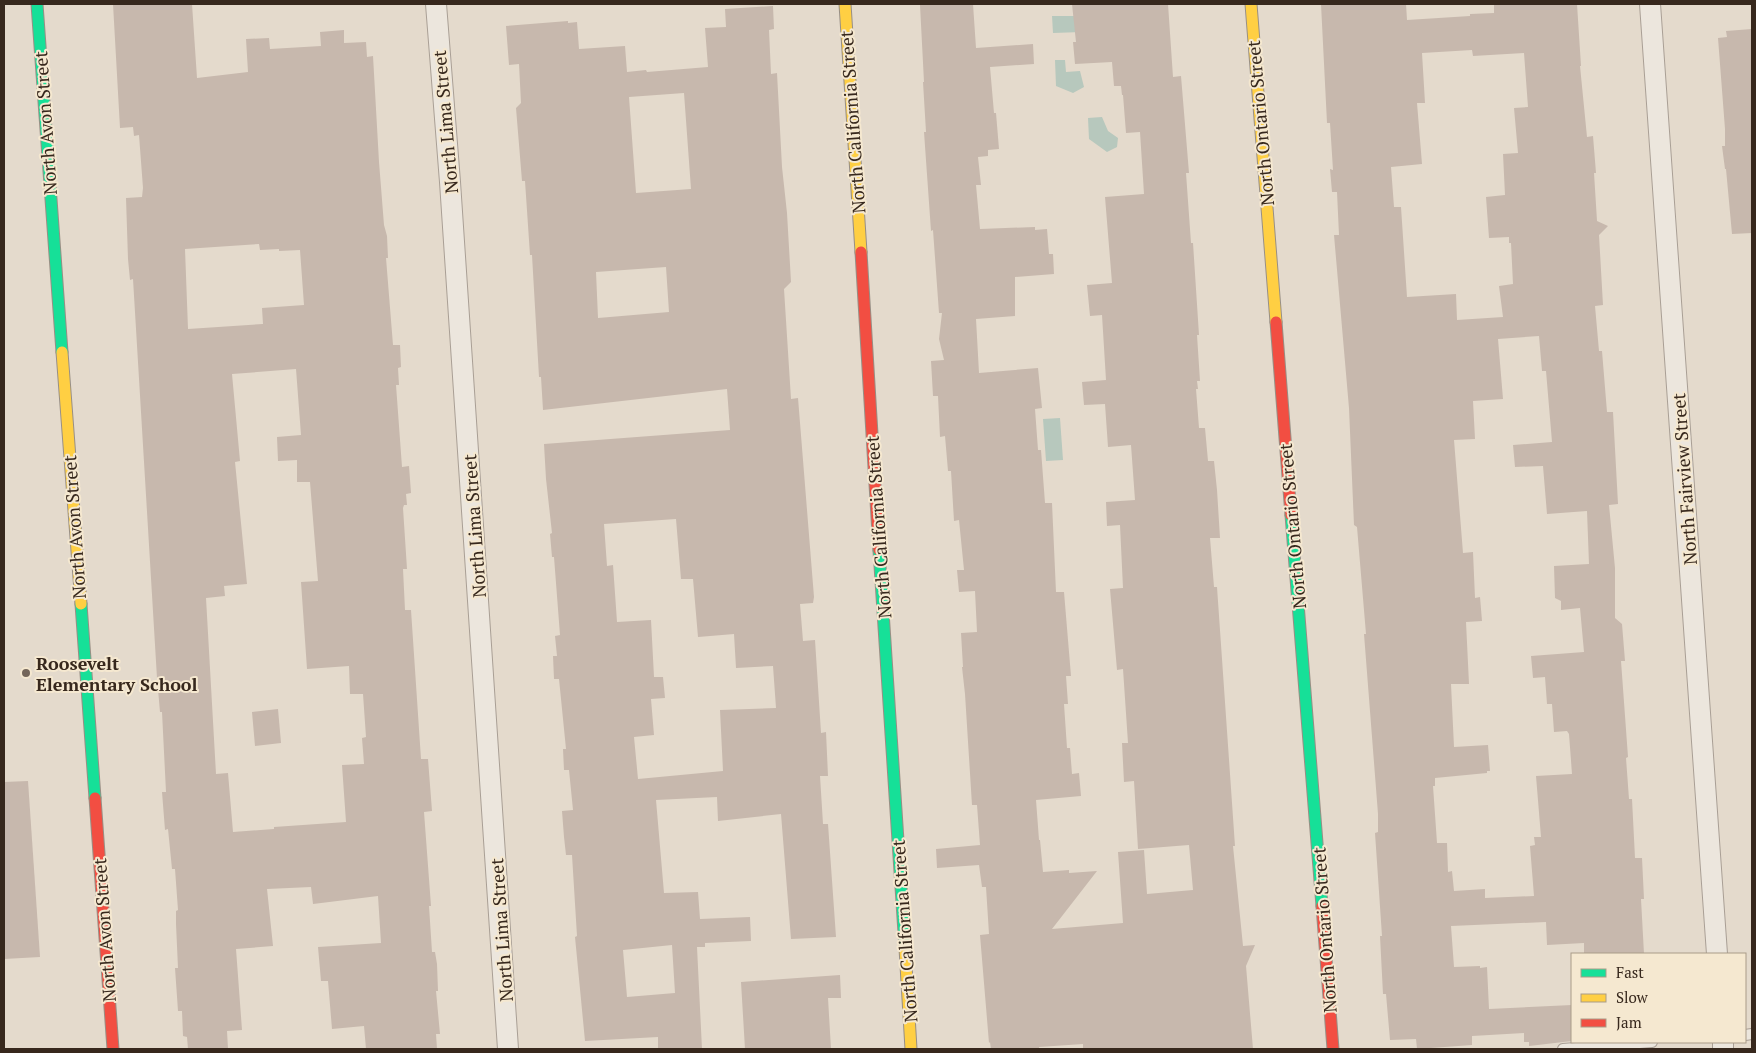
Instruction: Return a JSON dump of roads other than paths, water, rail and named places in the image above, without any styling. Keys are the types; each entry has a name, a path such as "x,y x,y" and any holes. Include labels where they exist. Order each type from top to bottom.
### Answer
{"street":[{"name":"North Avon Street","path":"37,4 113,1049"},
{"name":"North Lima Street","path":"436,4 451,192 508,1049"},
{"name":"North California Street","path":"845,4 912,1049"},
{"name":"North Ontario Street","path":"1251,4 1333,1049"},
{"name":"North Fairview Street","path":"1650,4 1717,953"}],"lane":[{"path":"1563,1049 1639,1043"}],"place":[{"name":"Roosevelt Elementary School","path":"26,673"}]}
